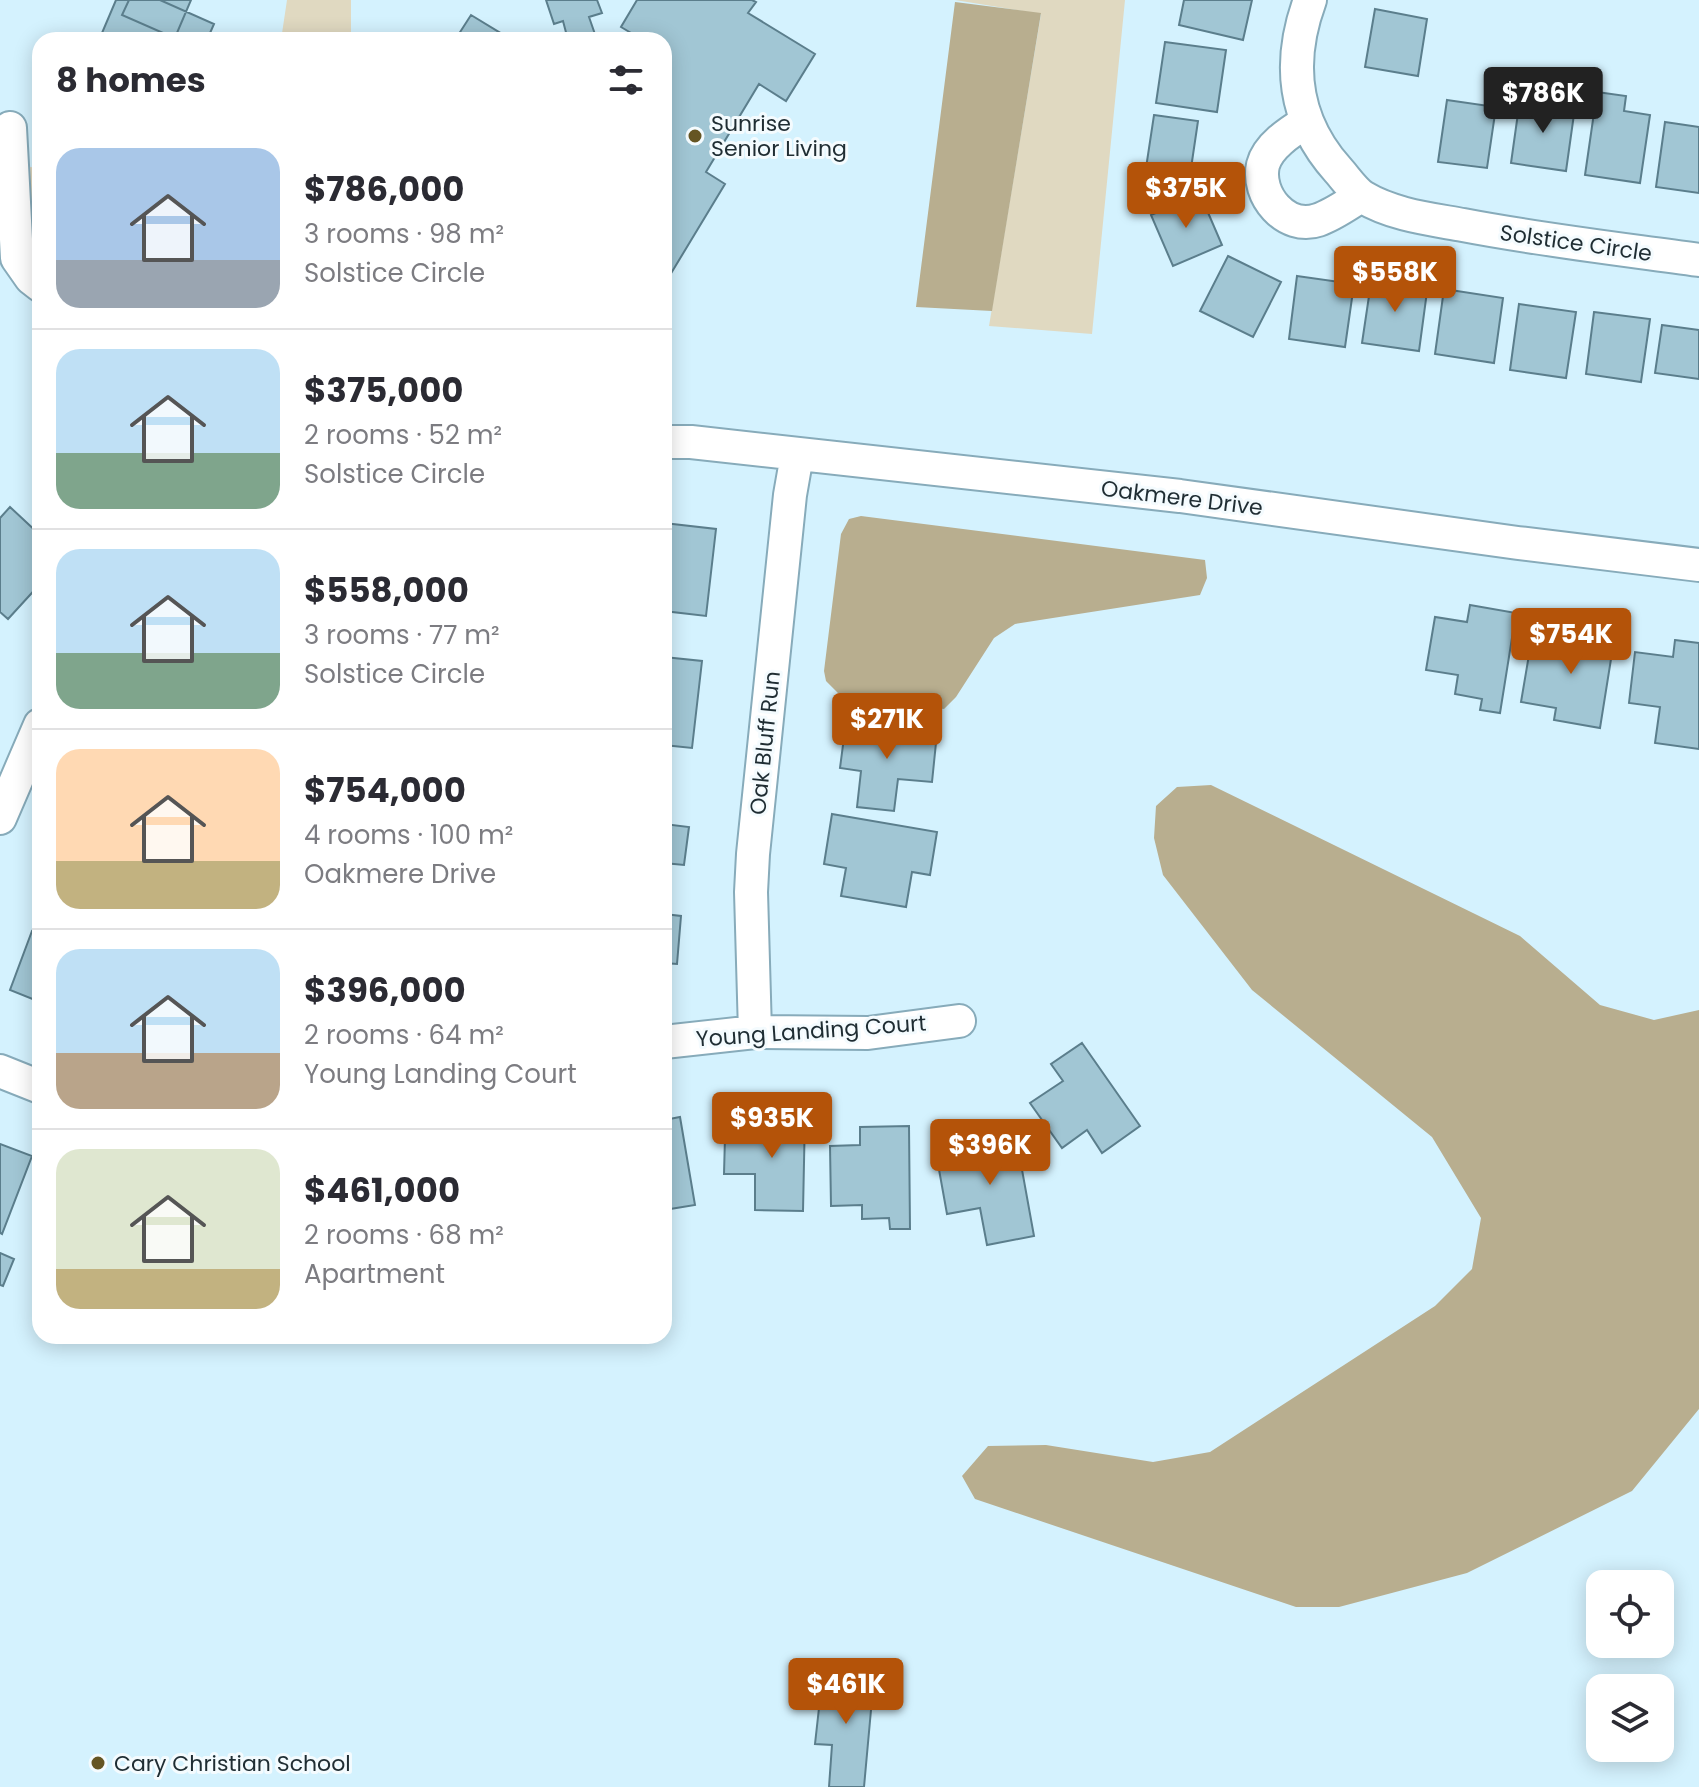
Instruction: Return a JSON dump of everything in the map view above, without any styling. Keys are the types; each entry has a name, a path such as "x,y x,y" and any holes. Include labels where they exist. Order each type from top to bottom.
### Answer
{"street":[{"name":"Solstice Circle","path":"1310,0 1297,45 1296,82 1306,122 1331,163 1361,196 1389,208 1450,223 1699,260"},
{"path":"1306,122 1286,135 1263,164 1261,182 1272,206 1297,221 1316,221 1361,196"},
{"path":"10,128 17,258 32,279"},
{"name":"Oakmere Drive","path":"672,442 1180,496 1699,565"},
{"name":"Oak Bluff Run","path":"755,1032 751,892 753,854 790,495 797,455"},
{"path":"0,818 32,744"},
{"name":"Young Landing Court","path":"672,1041 755,1032 868,1033 959,1021"},
{"path":"0,1071 32,1084"}],"shaded area":[{"path":"287,0 351,0 351,32 282,32"},
{"path":"955,0 1125,0 1092,334 989,326 1041,14"},
{"path":"955,2 1041,13 992,311 916,307"},
{"path":"0,164 32,167 32,251 0,249"},
{"path":"861,516 1205,560 1207,578 1200,595 1015,624 994,638 956,697 944,709 841,696 826,681 824,671 841,534 849,519"},
{"path":"1211,785 1520,936 1600,1005 1654,1020 1699,1010 1699,1409 1632,1491 1467,1573 1339,1607 1296,1607 975,1499 962,1476 988,1446 1046,1445 1153,1462 1210,1452 1435,1306 1472,1269 1481,1218 1432,1137 1252,990 1163,875 1154,838 1156,806 1177,787"}],"building":[{"path":"116,0 191,0 177,32 102,32"},
{"path":"129,0 160,0 214,24 210,32 161,32 122,15"},
{"path":"546,0 597,0 602,13 589,17 594,32 566,32 563,21 554,24"},
{"name":"Sunrise Senior Living","path":"637,0 752,0 756,2 748,13 815,54 786,101 759,84 706,172 725,184 672,272 672,32 629,32 621,27"},
{"path":"1184,0 1252,0 1243,40 1179,25"},
{"path":"1375,9 1427,19 1418,76 1365,67"},
{"path":"471,15 499,32 460,32"},
{"path":"1165,42 1226,50 1217,112 1156,103"},
{"path":"1597,92 1626,96 1624,111 1650,115 1640,183 1585,175"},
{"path":"1520,99 1575,107 1566,171 1511,163"},
{"path":"1447,100 1496,107 1487,168 1438,162"},
{"path":"1154,115 1198,121 1190,175 1146,168"},
{"path":"1665,122 1699,127 1699,193 1656,187"},
{"path":"1200,194 1222,245 1173,266 1151,215"},
{"path":"1228,256 1281,282 1253,337 1200,311"},
{"path":"1297,276 1354,284 1345,347 1289,339"},
{"path":"1372,276 1428,284 1419,351 1362,343"},
{"path":"1444,289 1503,298 1494,363 1435,354"},
{"path":"1519,304 1576,312 1566,378 1510,370"},
{"path":"1594,312 1650,319 1641,382 1586,374"},
{"path":"1662,325 1699,330 1699,379 1655,373"},
{"path":"10,507 32,528 32,593 8,619 0,612 0,518"},
{"path":"672,524 716,529 706,616 672,612"},
{"path":"1470,605 1516,613 1500,713 1480,710 1482,699 1455,694 1458,675 1426,670 1435,617 1467,622"},
{"path":"1565,626 1615,634 1600,728 1554,720 1556,708 1521,702 1531,643 1562,648"},
{"path":"1675,640 1699,643 1699,749 1655,743 1660,707 1629,703 1635,652 1673,657"},
{"path":"672,658 702,661 692,748 672,746"},
{"path":"846,722 937,733 932,782 898,779 894,811 857,807 861,771 840,768"},
{"path":"832,814 937,832 930,875 912,872 906,907 841,896 846,868 824,864"},
{"path":"672,825 689,827 684,865 672,864"},
{"path":"672,915 681,916 677,964 672,964"},
{"path":"32,931 32,999 10,990"},
{"path":"1082,1043 1140,1126 1102,1153 1087,1130 1062,1148 1030,1103 1063,1081 1051,1064"},
{"path":"754,1113 805,1114 803,1211 755,1210 755,1174 724,1174 725,1137 753,1138"},
{"path":"680,1117 695,1205 672,1209 672,1118"},
{"path":"909,1126 910,1229 890,1229 889,1218 862,1219 862,1205 831,1206 830,1146 860,1145 860,1127"},
{"path":"1015,1131 1034,1236 987,1245 980,1208 947,1214 938,1164 972,1157 968,1139"},
{"path":"0,1144 32,1156 2,1234 0,1233"},
{"path":"0,1253 14,1259 3,1286 0,1285"},
{"path":"823,1672 874,1677 864,1787 829,1787 832,1745 815,1744"}],"place":[{"name":"Sunrise Senior Living","path":"695,136"},
{"name":"Cary Christian School","path":"98,1763"}]}
